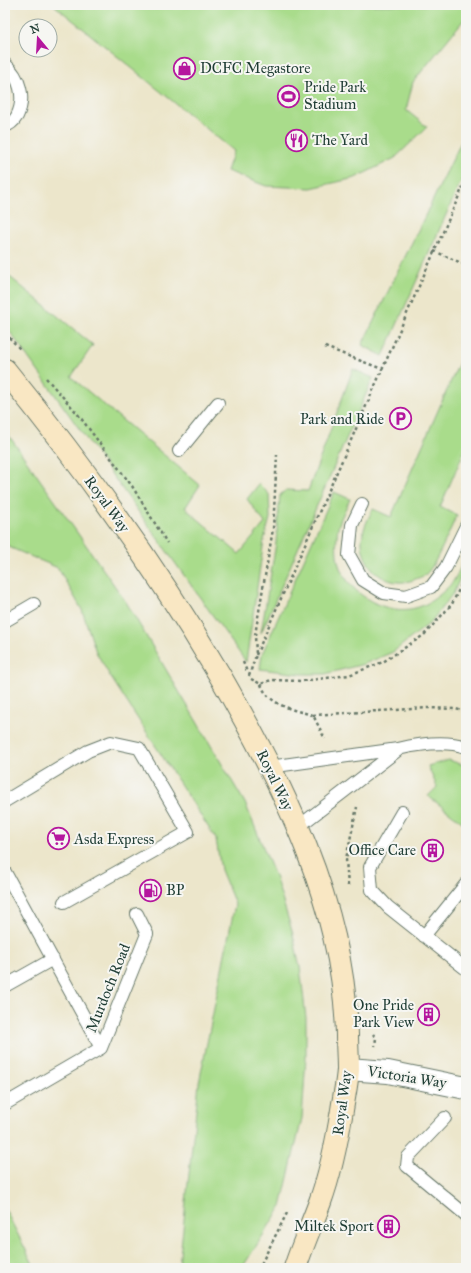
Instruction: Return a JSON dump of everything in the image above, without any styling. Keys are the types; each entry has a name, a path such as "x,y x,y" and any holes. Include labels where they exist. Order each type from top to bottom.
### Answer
{"street":[{"name":"Royal Way","path":"5,370 63,444 122,524 150,564 204,650 269,766 298,827 316,870 340,961 344,994 348,1069 339,1134 330,1174 320,1204 294,1263"},
{"name":"Victoria Way","path":"348,1069 388,1072 466,1088"}],"lane":[{"path":"5,64 16,76 21,88 22,101 15,120 8,126 5,126"},
{"path":"179,451 218,403"},
{"path":"362,504 352,525 349,555 363,580 384,593 406,596 431,587 446,567 466,526"},
{"path":"5,621 34,604"},
{"path":"5,801 88,751 111,742 139,748 188,832 166,845 117,879 64,902"},
{"path":"269,766 398,749 419,744 461,745 466,747"},
{"path":"298,827 398,749"},
{"path":"402,812 370,867 372,890 388,907 466,969"},
{"path":"5,872 102,1048"},
{"path":"424,936 466,884"},
{"name":"Murdoch Road","path":"5,1104 102,1048 147,934 137,914"},
{"path":"5,986 53,960"},
{"path":"445,1118 408,1157 407,1166 466,1215"}],"path":[{"path":"466,180 256,655 248,678 261,684 271,680 303,681 349,675 383,662 424,635 452,604 466,575"},
{"path":"434,251 466,265"},
{"path":"325,347 382,369"},
{"path":"256,655 255,635 273,529 277,455"},
{"path":"313,715 428,708 456,709 466,712"},
{"path":"257,1268 261,1264 290,1209"}],"green space":[{"name":"Pride Park Stadium","path":"54,5 466,5 466,17 413,82 406,110 427,127 395,158 355,178 311,188 266,186 227,171 234,151"},
{"path":"466,132 466,170 383,356 362,345"},
{"path":"5,273 93,345 71,377 200,485 185,508 239,554 265,523 247,499 259,484 269,494 270,518 264,540 246,662 5,325"},
{"path":"466,347 466,447 440,507 457,515 434,564 426,574 408,581 399,582 389,580 381,576 368,563 362,544 364,530 373,509 391,517"},
{"path":"353,369 373,378 261,633 276,543 280,495 286,490 308,491"},
{"path":"5,430 126,602 245,803 275,876 292,931 300,967 306,1018 306,1057 302,1118 281,1207 242,1268 174,1268 179,1265 199,1083 235,904 221,870 216,839 96,652 82,610 58,568 11,548 5,542"},
{"path":"334,492 350,499 337,531 337,554 340,568 348,582 356,591 377,604 400,610 412,609 424,605 432,601 452,583 466,555 466,564 454,592 430,623 393,652 364,664 325,674 300,674 260,669 262,654"},
{"path":"449,760 466,766 466,825 428,796 437,787 428,766"},
{"path":"5,1209 35,1268 5,1268"}],"place":[{"name":"DCFC Megastore","path":"184,68"},
{"name":"Pride Park Stadium","path":"288,96"},
{"name":"The Yard","path":"297,140"},
{"name":"Park and Ride","path":"400,419"},
{"name":"Asda Express","path":"58,839"},
{"name":"Office Care","path":"432,850"},
{"name":"BP","path":"150,890"},
{"name":"One Pride Park View","path":"429,1014"},
{"name":"Miltek Sport","path":"389,1226"}]}
